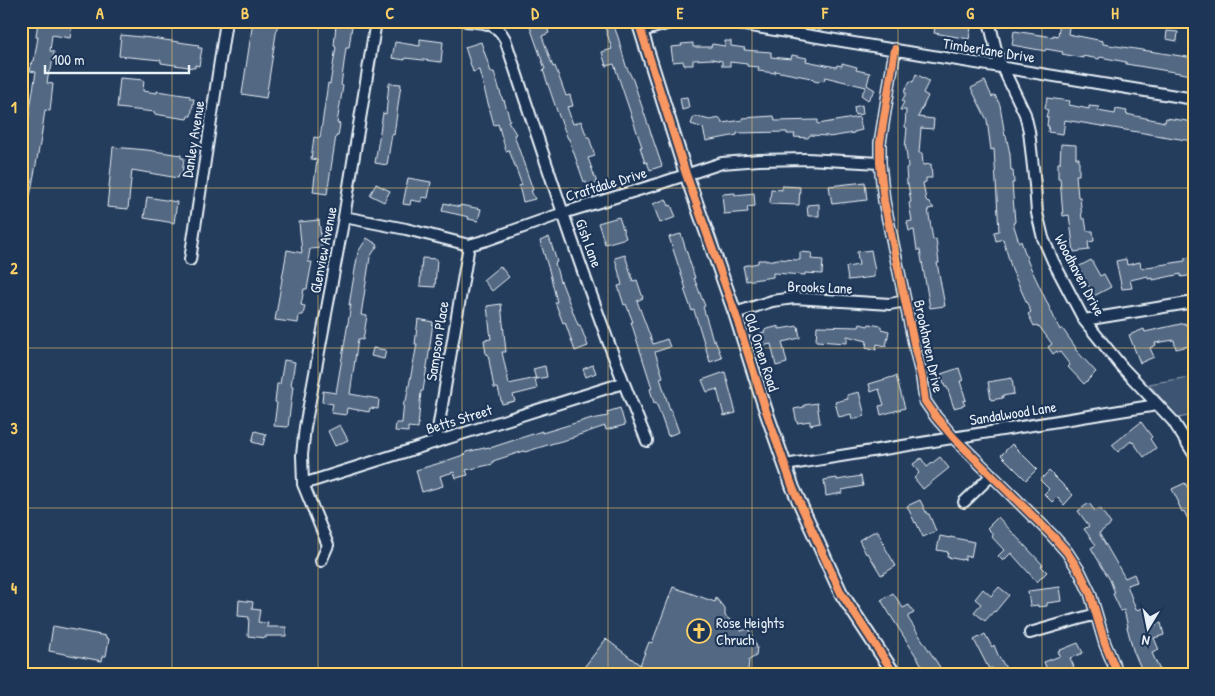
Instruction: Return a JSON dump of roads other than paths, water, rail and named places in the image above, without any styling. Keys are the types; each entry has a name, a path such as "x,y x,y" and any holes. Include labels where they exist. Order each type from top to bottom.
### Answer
{"street":[{"name":"Danley Avenue","path":"190,260 226,21"},
{"name":"Glenview Avenue","path":"303,484 302,455 305,427 344,218 376,21"},
{"name":"Gish Lane","path":"466,21 494,26 501,31 505,39 563,213 623,383 647,441"},
{"path":"640,26 677,21"},
{"name":"Timberlane Drive","path":"720,21 1194,99"},
{"name":"Woodhaven Drive","path":"989,21 998,58 1025,114 1029,131 1037,213 1043,238 1053,262 1084,320 1122,367 1173,421 1194,454"},
{"name":"Old Omen Road","path":"640,26 686,174 735,313 793,488 841,592 895,675"},
{"name":"Brookhaven Drive","path":"895,49 880,143 880,163 884,201 926,401 936,418 954,438 1067,552 1080,572 1090,593 1105,644 1118,675"},
{"name":"Craftdale Drive","path":"344,218 406,229 468,244 487,240 563,213 722,163 759,160 824,160 880,163"},
{"name":"Sampson Place","path":"436,442 468,244"},
{"name":"Brooks Lane","path":"735,313 772,302 794,298 890,304 905,301"},
{"path":"1084,320 1194,302"},
{"name":"Betts Street","path":"303,484 623,383"},
{"name":"Sandalwood Lane","path":"785,465 1157,405"},
{"path":"964,502 992,475"},
{"path":"303,484 328,545 321,561"},
{"path":"1030,633 1096,614"}],"place":[{"name":"Rose Heights Chruch","path":"699,631"}]}
